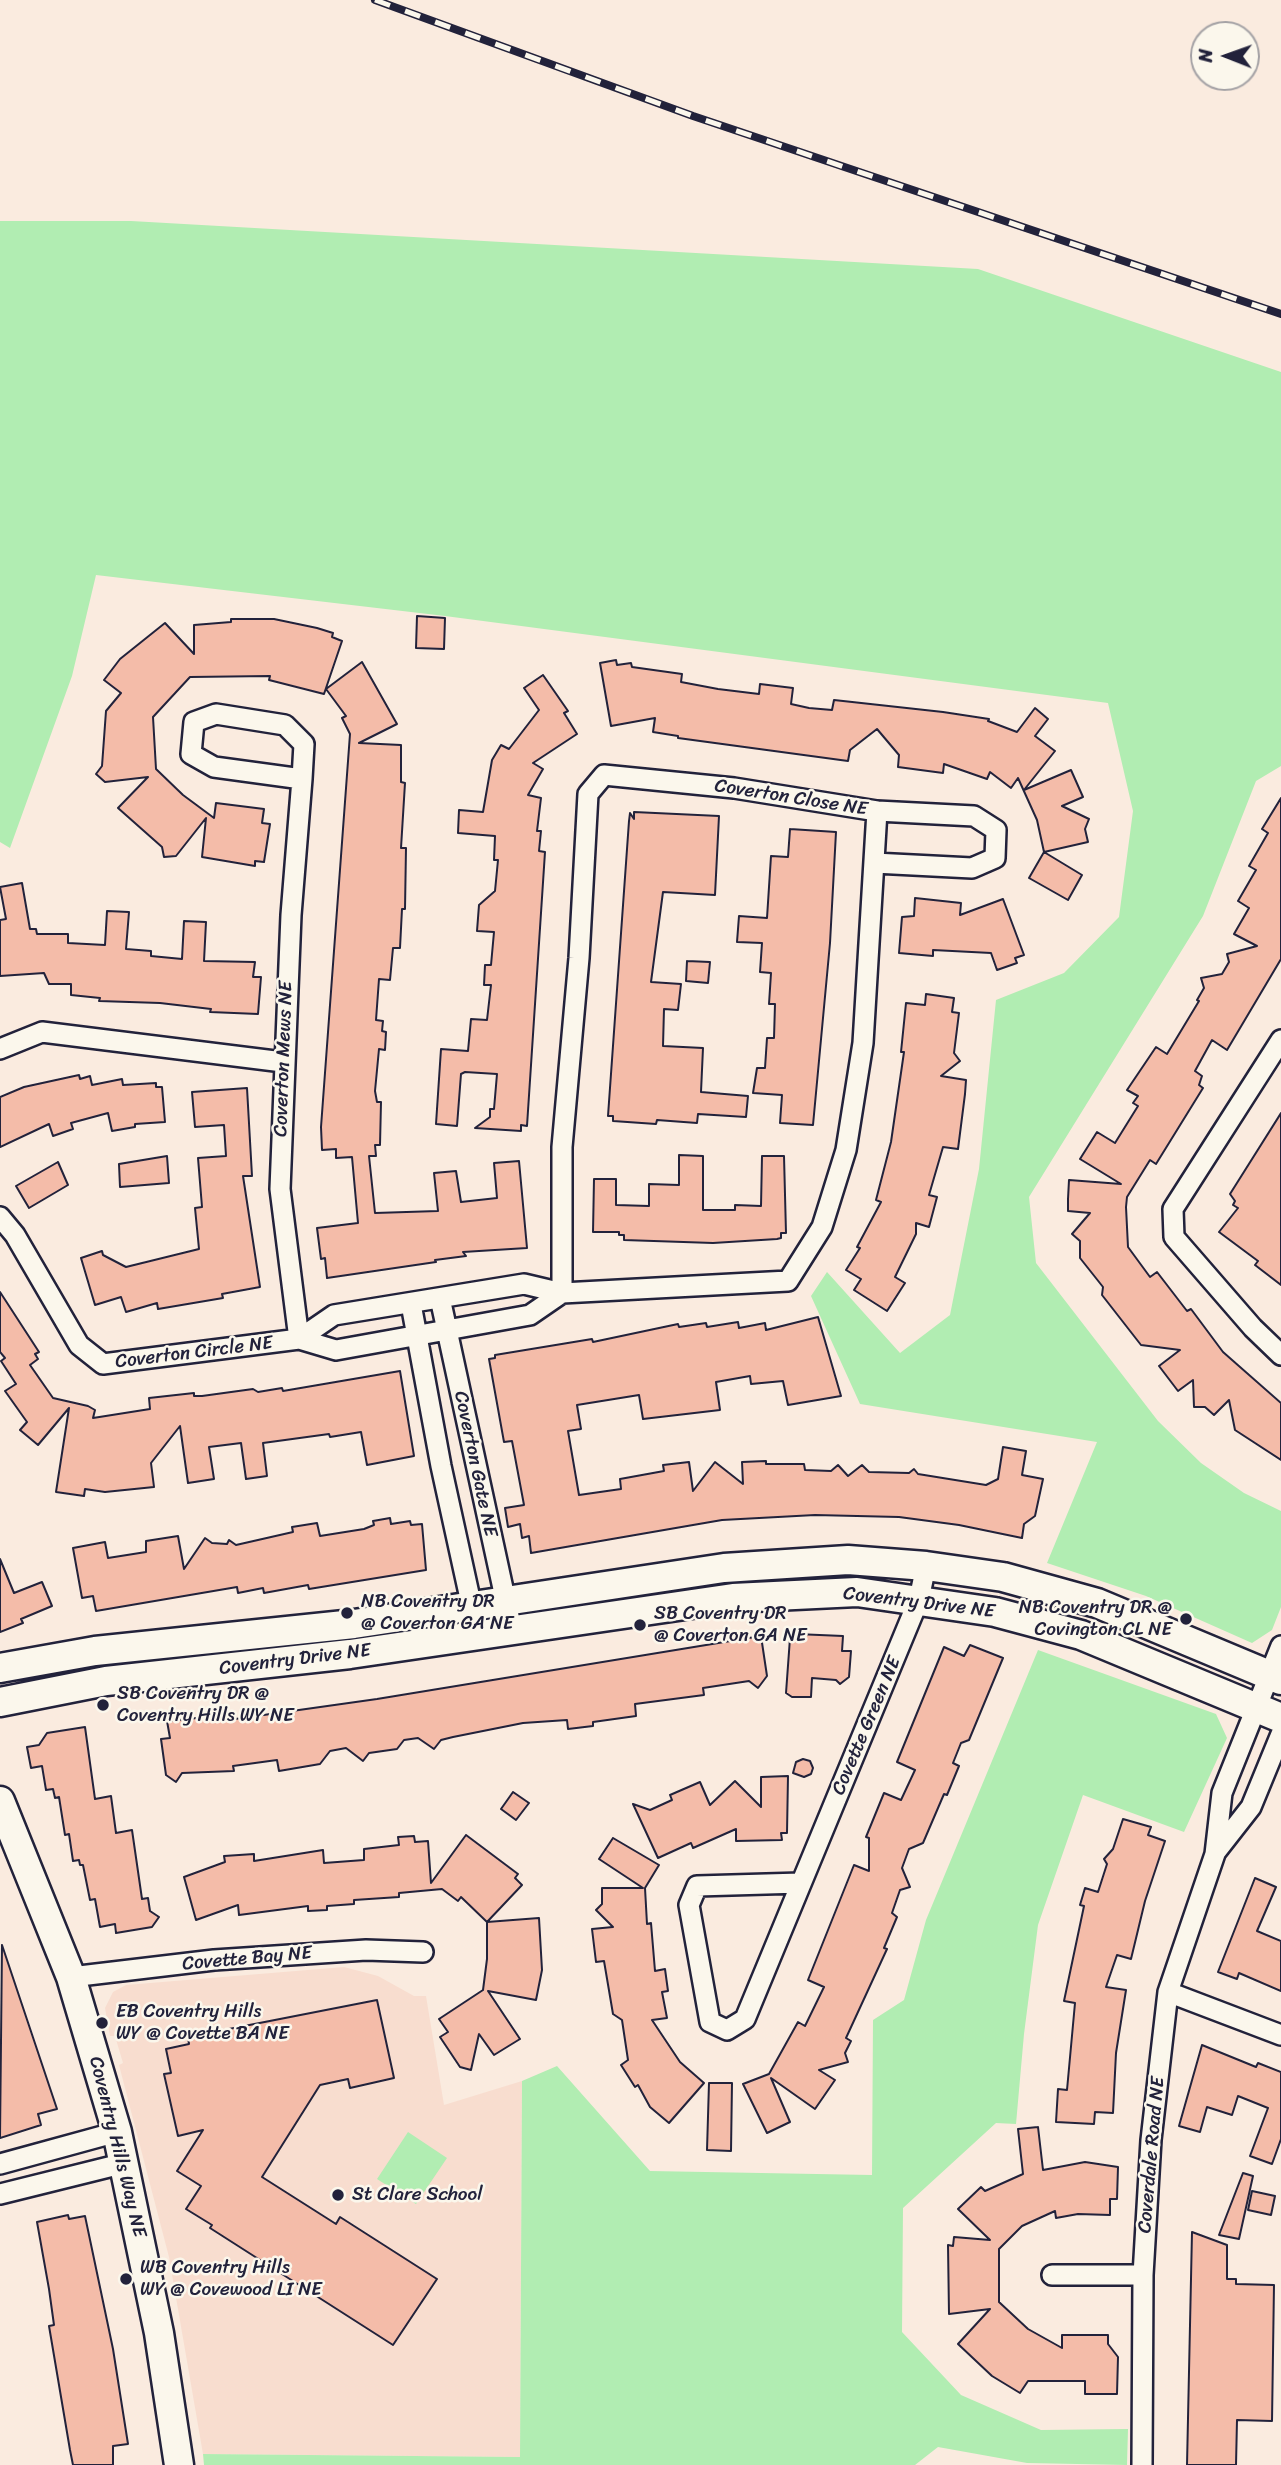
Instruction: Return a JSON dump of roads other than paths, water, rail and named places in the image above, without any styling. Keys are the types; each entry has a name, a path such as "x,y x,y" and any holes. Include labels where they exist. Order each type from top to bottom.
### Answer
{"street":[{"name":"Coverton Mews NE","path":"299,1339 280,1189 284,1062 302,779 304,744 285,725 216,714 194,722 191,754 214,767 302,779"},
{"name":"Coverton Close NE","path":"440,1298 524,1284 562,1293 788,1281 822,1227 846,1150 863,1043 877,811 734,788 604,775 588,794 579,958 562,1147 562,1293"},
{"path":"874,863 972,868 995,858 996,830 974,816 877,811"},
{"path":"0,1049 42,1031 284,1062"},
{"path":"1281,1040 1173,1209 1174,1237 1253,1328 1281,1355"},
{"name":"Coverton Circle NE","path":"0,1217 15,1235 79,1345 103,1364 299,1339 336,1350 448,1331"},
{"path":"448,1331 530,1314 562,1293"},
{"name":"Coverton Circle NE","path":"299,1339 334,1315 440,1298"},
{"name":"Coverton Gate NE","path":"440,1298 512,1630"},
{"name":"Coverton Gate NE","path":"411,1304 441,1466 478,1635"},
{"path":"441,1466 474,1461"},
{"name":"Coventry Drive NE","path":"0,1668 95,1651 354,1623 504,1598 724,1568 848,1560 926,1566 1028,1584 1097,1603 1275,1678"},
{"name":"Covette Green NE","path":"801,1884 697,1886 689,1905 710,2022 727,2030 745,2019 801,1884 919,1599 926,1566"},
{"path":"1016,1618 1028,1584"},
{"name":"Coventry Drive NE","path":"0,1702 106,1681 351,1654 775,1594 856,1592 919,1599 1016,1618 1081,1635 1269,1712"},
{"name":"Coverdale Road NE","path":"1142,2465 1143,2276 1151,2140 1168,1992 1215,1854 1222,1793 1269,1712 1281,1646"},
{"path":"95,1651 106,1681"},
{"name":"Coverdale Road NE","path":"1215,1854 1251,1807 1281,1734"},
{"name":"Coventry Hills Way NE","path":"0,1801 71,1977 117,2132 159,2333 180,2465"},
{"name":"Covette Bay NE","path":"71,1977 214,1959 366,1950 423,1952"},
{"path":"1168,1992 1281,2035"},
{"path":"0,2164 117,2132"},
{"path":"0,2194 125,2163"},
{"path":"1052,2274 1143,2276"}],"railway":[{"path":"375,0 693,116 1281,314"}],"place":[{"name":"NB Coventry DR @ Coverton GA NE","path":"347,1613"},
{"name":"NB Coventry DR @ Covington CL NE","path":"1186,1619"},
{"name":"SB Coventry DR @ Coverton GA NE","path":"640,1625"},
{"name":"SB Coventry DR @ Coventry Hills WY NE","path":"103,1705"},
{"name":"EB Coventry Hills WY @ Covette BA NE","path":"102,2023"},
{"name":"St Clare School","path":"338,2195"},
{"name":"WB Coventry Hills WY @ Covewood LI NE","path":"126,2279"}]}
